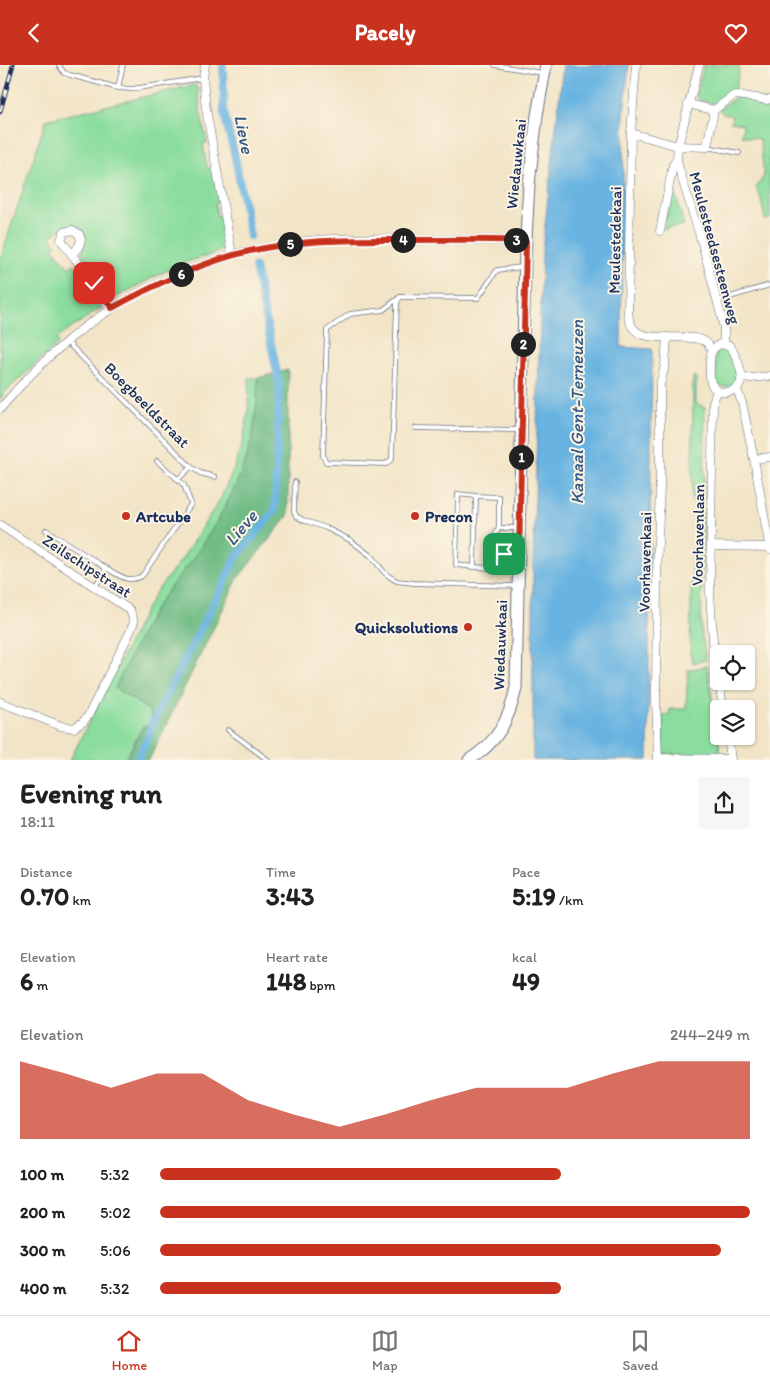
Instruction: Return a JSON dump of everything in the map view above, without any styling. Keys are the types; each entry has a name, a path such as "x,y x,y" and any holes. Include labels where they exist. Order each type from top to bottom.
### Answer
{"main road":[{"name":"Wiedauwkaai","path":"469,760 492,741 506,721 512,709 516,688 526,241 529,184 537,115 545,69"}],"street":[{"path":"206,65 203,79 209,131 232,255"},
{"name":"Meulestedekaai","path":"636,65 631,133 628,315 630,323 635,331 642,335 667,339 690,338 703,340 712,350"},
{"name":"Meulesteedsesteenweg","path":"699,65 678,146 677,159 717,301 724,329 724,344"},
{"path":"631,133 678,146 707,147 714,110 732,96 770,99"},
{"path":"688,104 714,110"},
{"name":"Meulesteedsesteenweg","path":"660,231 673,165 677,159"},
{"path":"0,409 20,385 66,341 112,308 189,270 232,255 301,242 338,239 526,241"},
{"path":"72,255 112,308"},
{"name":"Voorhavenkaai","path":"658,759 656,697 660,385 665,365 667,339"},
{"name":"Meulesteedsesteenweg","path":"712,350 720,344 730,346 734,351 742,379"},
{"path":"712,350 710,355 710,378 717,391 723,393 737,389 742,379 770,376"},
{"path":"711,546 770,548 754,459 742,403 737,389"},
{"name":"Voorhavenlaan","path":"713,645 710,592 713,402 717,391"},
{"path":"754,459 770,457"},
{"name":"Zeilschipstraat","path":"0,525 130,611 134,622 88,716 74,728 62,726 0,702"},
{"path":"658,759 731,760 729,745"}],"lane":[{"path":"59,65 64,73 70,75 132,89 203,79"},
{"path":"118,87 123,65"},
{"path":"495,65 545,69"},
{"path":"707,147 740,153"},
{"path":"400,297 397,303 392,459 386,464 326,461 323,456 328,330 350,313 383,310 400,297 478,298 497,270 525,266"},
{"path":"717,301 770,285"},
{"name":"Boegbeeldstraat","path":"66,341 191,467 200,473 215,477"},
{"path":"415,428 521,430"},
{"path":"46,530 106,568 129,580 142,576 191,504 184,485 157,461"},
{"path":"178,479 191,467"},
{"path":"295,482 294,511 296,516 350,540 371,556 384,572 397,581 518,586"},
{"path":"504,554 491,567 456,565 458,494 499,497 499,527 493,539 494,551 519,555"},
{"path":"474,567 476,496"},
{"path":"499,527 520,528"},
{"path":"95,587 106,568"},
{"path":"228,730 268,760"}],"green space":[{"path":"704,65 740,65 735,90 716,104 699,100 696,95"},
{"path":"194,85 198,88 200,110 207,143 203,144 207,168 212,167 219,201 215,203 217,216 221,216 226,245 217,252 175,267 115,298 110,297 100,283 103,280 82,255 87,237 83,231 74,226 65,227 51,237 57,245 53,248 69,268 74,264 83,276 80,279 88,290 92,288 102,302 102,307 57,338 58,344 8,389 0,399 0,260 46,120"},
{"path":"738,96 770,101 770,219 765,220 761,198 756,188 764,176 760,139 742,136 743,124 731,122 732,116 720,111 720,108"},
{"path":"673,185 684,225 664,229"},
{"path":"724,348 730,353 736,376 732,385 725,387 716,382 715,376 716,354"},
{"path":"288,370 288,516 238,578 149,760 126,760 143,728 152,724 150,711 115,688 156,607 199,550 226,506 251,442 257,402 258,378"},
{"path":"696,376 696,403 705,408 704,504 695,504 692,501 693,377"},
{"path":"249,378 258,378 256,410 251,442 240,474 226,506 208,536 156,607 115,688 150,711 152,724 142,727 125,760 70,760 145,611 156,592 182,559 221,498 235,466 243,440 248,413"},
{"path":"696,508 703,509 701,631 706,660 693,663 690,653 692,549 695,545"},
{"path":"707,666 712,700 710,700 710,745 719,745 721,756 662,754 663,715 669,715 670,709 686,709 688,670"}],"water":[{"name":"Kanaal Gent-Terneuzen","path":"563,65 629,65 624,112 621,347 652,349 648,760 533,760 533,569 542,252"}],"waterway":[{"name":"Lieve","path":"223,65 224,113 235,157 250,236"},
{"name":"Lieve","path":"137,760 152,724 235,559 275,510 279,382 255,267"}],"railway":[{"path":"0,112 13,65"}],"place":[{"name":"Artcube","path":"126,516"},
{"name":"Precon","path":"415,516"},
{"name":"Quicksolutions","path":"468,627"}],"route":[{"path":"94,283 112,308 189,270 232,255 301,242 361,239 526,241 519,555 504,554"}]}
